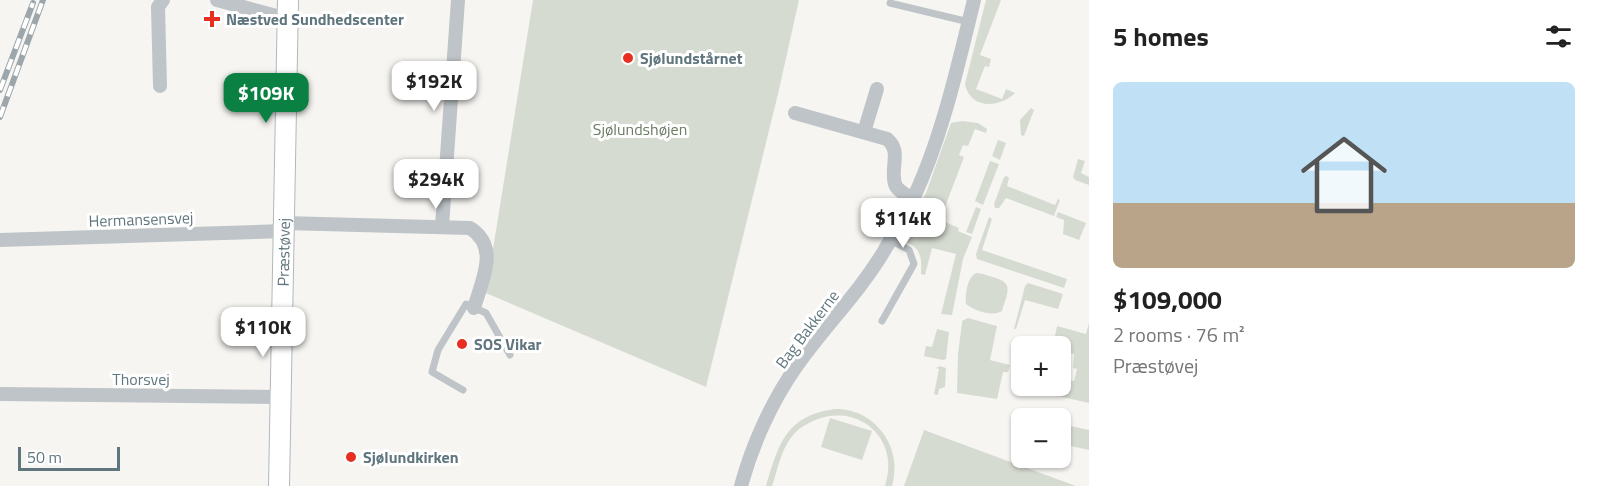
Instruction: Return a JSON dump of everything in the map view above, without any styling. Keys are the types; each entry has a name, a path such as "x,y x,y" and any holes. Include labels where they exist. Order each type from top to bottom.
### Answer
{"street":[{"path":"160,86 158,7 163,0"},
{"name":"Præstøvej","path":"217,0 288,9 279,486"},
{"path":"442,226 458,0"},
{"name":"Bag Bakkerne","path":"741,486 757,441 776,400 795,368 852,297 890,240 913,199 936,140 974,0"},
{"path":"864,132 877,89"},
{"path":"795,113 887,139 893,144 895,150 895,184 900,191 913,199"},
{"name":"Hermansensvej","path":"0,240 284,227 442,226 470,228 481,234 486,245 485,270 474,308"},
{"name":"Thorsvej","path":"0,394 281,397"}],"lane":[{"path":"890,3 969,22"},
{"path":"882,321 914,264 909,250 890,240"},
{"path":"463,390 432,372 438,350 466,304 486,314 510,355"}],"green space":[{"name":"Sjølundshøjen","path":"533,0 799,0 706,387 486,293"},
{"path":"986,0 1001,0 980,55 991,59 989,67 985,66 976,89 1002,99 1006,89 1015,93 1002,102 994,104 979,102 973,98 965,84"},
{"path":"1031,108 1034,110 1024,136 1021,135 1020,120"},
{"path":"962,121 978,123 987,129 986,133 975,129 968,146 963,145 959,155 964,157 940,220 959,228 958,231 972,237 963,259 952,315 941,314 956,254 932,248 925,275 921,274 921,261 916,248 901,239 926,193 951,123"},
{"path":"998,140 1006,143 1000,160 992,156"},
{"path":"1078,159 1085,161 1081,173 1089,177 1089,185 1073,177"},
{"path":"990,161 999,164 983,205 975,201"},
{"path":"1004,177 1009,178 1007,186 1055,205 1058,199 1060,200 1054,216 1006,198 999,208 995,208 994,204"},
{"path":"976,207 981,209 972,234 966,232"},
{"path":"1058,212 1086,223 1079,240 1063,234 1064,220 1056,217"},
{"path":"989,217 992,219 982,250 1067,279 1064,288 977,259 976,254"},
{"path":"976,273 996,278 1006,284 1008,291 1002,311 984,312 966,304 966,291"},
{"path":"1028,283 1063,294 1058,309 1025,300 1016,329 1014,329 1025,286"},
{"path":"968,318 997,326 990,360 1010,365 1008,372 1003,372 997,399 957,393 962,321"},
{"path":"1089,323 1089,403 1058,396 1071,396 1071,381 1074,381 1077,369 1073,368 1074,354 1071,353 1071,336 1055,336 1057,326 1086,334"},
{"path":"937,329 949,332 946,359 943,360 924,356 926,346 932,347"},
{"path":"940,366 946,368 945,387 939,389 938,395 934,394 939,369 936,368"},
{"path":"835,409 849,410 862,415 883,433 894,457 895,471 892,486 885,486 888,469 887,453 872,428 860,420 845,416 830,416 813,421 798,430 783,452 772,486 766,486 780,445 795,425 805,418"},
{"path":"830,418 872,431 862,460 821,447"},
{"path":"1071,426 1089,430 1089,450 1071,446"},
{"path":"924,430 1011,462 1011,468 1027,468 1076,486 904,486"}],"railway":[{"path":"0,117 43,0"},
{"path":"0,90 33,3"}],"place":[{"name":"Næstved Sundhedscenter","path":"212,19"},
{"name":"Sjølundstårnet","path":"628,58"},
{"name":"SOS Vikar","path":"462,344"},
{"name":"Sjølundkirken","path":"351,457"}]}
